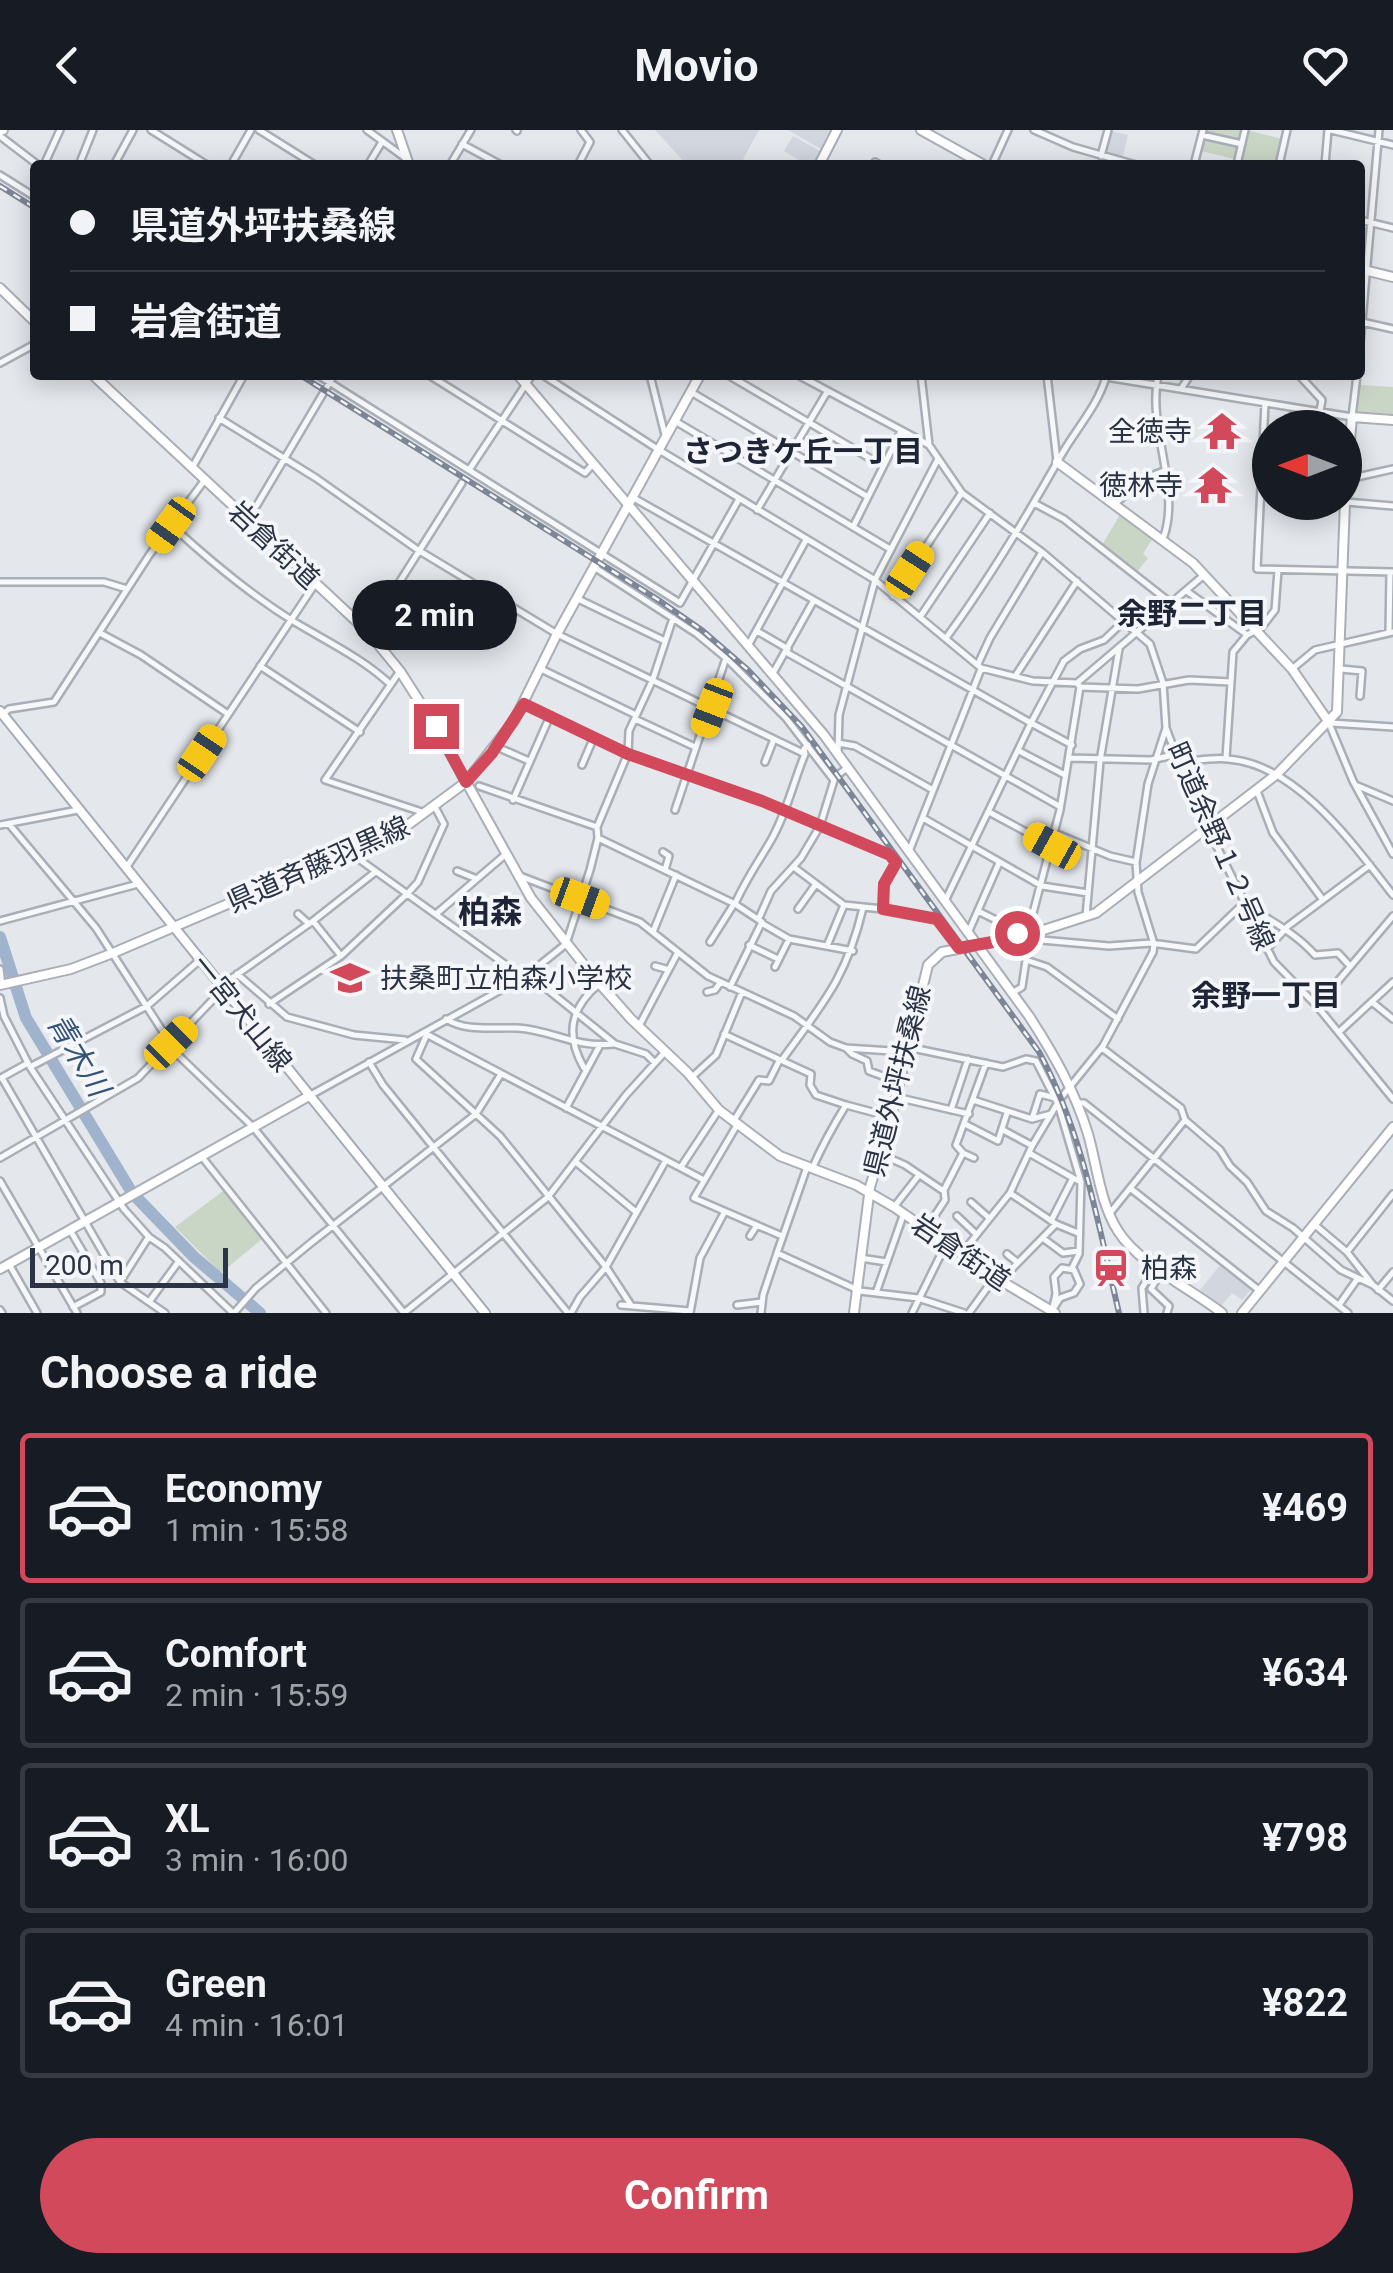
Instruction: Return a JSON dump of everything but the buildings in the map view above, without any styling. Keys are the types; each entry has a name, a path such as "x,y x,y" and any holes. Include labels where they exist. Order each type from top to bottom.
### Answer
{"main road":[{"path":"397,130 407,160"},
{"path":"821,160 836,130"},
{"path":"921,130 975,160"},
{"path":"1365,270 1393,277"},
{"path":"0,288 30,317"},
{"name":"岩倉街道","path":"98,380 368,632 400,671 436,726 466,782"},
{"path":"530,380 594,463 631,500 838,754 1043,1037 1077,1103 1110,1213 1123,1238 1222,1313"},
{"name":"県道斉藤羽黒線","path":"1,985 70,969 112,953 401,830 466,782 497,747 524,704 556,634 697,380"},
{"path":"1362,418 1393,420"},
{"path":"1057,462 1204,574 1292,669 1328,721"},
{"path":"959,948 1027,937 1086,919 1278,774 1328,721 1340,705 1344,520"},
{"name":"一宮犬山線","path":"2,713 485,1313"},
{"name":"県道外坪扶桑線","path":"466,782 518,875 566,944 718,1110 780,1156 870,1192 928,965 938,954 959,948"},
{"path":"4,1266 309,1096"},
{"path":"1242,1313 1393,1127"},
{"path":"854,1313 870,1192"},
{"name":"岩倉街道","path":"870,1192 1052,1312"}],"street":[{"path":"44,160 60,130"},
{"path":"80,160 93,130"},
{"path":"117,160 134,130"},
{"path":"152,130 199,160"},
{"path":"234,160 252,130"},
{"path":"260,130 307,160"},
{"path":"367,130 407,160"},
{"path":"453,160 470,130"},
{"path":"581,130 590,142 582,160"},
{"path":"622,130 646,160"},
{"path":"994,160 1008,130"},
{"path":"1034,130 1117,160"},
{"path":"1101,156 1108,130"},
{"path":"1238,160 1245,130"},
{"path":"1280,160 1287,130"},
{"path":"1326,160 1330,130 1393,146"},
{"path":"1365,263 1379,130"},
{"path":"1,132 35,160"},
{"path":"1195,160 1203,132 1242,144"},
{"path":"371,160 382,141"},
{"path":"462,144 492,160"},
{"path":"0,175 30,194"},
{"path":"1365,221 1393,228"},
{"path":"1365,323 1393,329"},
{"path":"0,363 30,347"},
{"path":"192,468 241,380"},
{"path":"327,380 680,603 740,499"},
{"path":"437,380 586,473 594,463"},
{"path":"470,470 528,380"},
{"path":"551,380 658,450 874,580 980,666 1050,684 1112,688 1188,680 1231,682"},
{"path":"651,380 666,437"},
{"path":"737,380 883,466"},
{"path":"807,380 928,445 962,493 1042,552 1135,630 1155,654 1163,683 1166,728 1148,784 1136,862 1137,883 1154,944 1102,1047 1056,1101 1010,1194 962,1253"},
{"path":"922,380 928,445"},
{"path":"1048,380 1057,462"},
{"path":"946,638 985,585 1091,411 1105,380"},
{"path":"1140,380 1308,410"},
{"path":"1157,380 1156,417 1170,501 1163,540"},
{"path":"1181,388 1187,380"},
{"path":"1304,380 1322,400 1320,410"},
{"path":"1353,410 1356,380"},
{"path":"247,518 330,382"},
{"path":"691,392 868,497"},
{"path":"758,510 827,392"},
{"path":"1265,403 1265,410"},
{"path":"219,418 418,550 556,634 805,754"},
{"path":"675,421 890,549"},
{"path":"853,527 901,431"},
{"path":"838,754 838,715 874,580 938,459"},
{"path":"1362,476 1393,469"},
{"path":"1116,504 1143,479 1164,471"},
{"path":"2,713 54,702 127,589 204,481"},
{"path":"368,632 462,483"},
{"path":"893,596 962,493"},
{"path":"631,500 1072,746"},
{"path":"1034,503 1064,519 1172,604"},
{"path":"1362,503 1393,506"},
{"path":"920,617 990,513"},
{"path":"1261,520 1256,568 1392,572 1391,632 1315,650 1292,669"},
{"path":"171,525 223,572 378,672 390,684"},
{"path":"748,647 807,540"},
{"path":"908,852 952,746 990,638 1042,552"},
{"path":"594,567 674,618 726,658 775,706 834,780"},
{"path":"1226,758 1233,652 1275,610 1278,570"},
{"path":"1012,993 1022,987 1027,937 1052,846 1072,746 1079,685 1135,630 1188,592 1204,574"},
{"path":"1016,676 1077,581"},
{"path":"0,582 104,582 127,589"},
{"path":"126,868 315,584"},
{"path":"1188,592 1247,635"},
{"path":"576,598 666,641"},
{"path":"772,675 814,600"},
{"path":"309,1096 526,976 566,944 598,838 597,827 628,754 635,717 653,680 674,618"},
{"path":"945,902 1064,661 1080,649 1104,640 1124,621"},
{"path":"757,631 1059,806"},
{"path":"100,633 141,655 228,714"},
{"path":"1086,919 1100,761 1119,649"},
{"path":"675,810 726,658"},
{"path":"260,666 360,732"},
{"path":"541,669 696,748"},
{"path":"1340,669 1362,671 1360,696"},
{"path":"269,1004 341,956 408,894 418,882 444,824 431,810 326,780 400,671"},
{"path":"524,704 628,754 785,810 890,855 896,863 884,884 883,909"},
{"path":"513,800 551,716"},
{"path":"1328,721 1336,725 1393,727"},
{"path":"1328,721 1393,854"},
{"name":"町道余野１２号線","path":"1166,728 1190,792 1280,972 1317,1006 1393,1099"},
{"path":"582,765 594,737"},
{"path":"766,762 774,738"},
{"path":"838,743 855,746 934,790"},
{"path":"710,942 749,871 768,846 808,744"},
{"path":"497,747 530,761"},
{"path":"1019,750 1065,775"},
{"path":"1069,758 1156,759 1178,754"},
{"path":"1180,762 1226,758 1278,774 1318,808 1393,895"},
{"path":"730,987 771,891 794,868 820,826 834,780 848,768"},
{"path":"1356,785 1393,801"},
{"path":"479,786 597,827"},
{"path":"1257,791 1273,833 1323,900"},
{"path":"0,825 81,809"},
{"path":"989,812 1052,846"},
{"path":"923,818 1042,886 1088,893"},
{"path":"9,824 112,953 178,1055 253,1127 404,1313 548,1197 665,1052"},
{"path":"1055,833 1092,850 1136,862"},
{"path":"598,838 734,904 789,939 852,951"},
{"path":"349,852 526,976 615,1044 646,1054 655,1063"},
{"path":"663,852 669,856 665,870"},
{"path":"436,914 506,854"},
{"path":"968,933 1000,862"},
{"path":"1266,949 1370,866"},
{"path":"794,868 844,906 937,919 959,948"},
{"path":"0,1158 138,1078 237,974 375,872"},
{"path":"457,872 476,879"},
{"path":"518,875 640,922 720,982 794,1016 806,1027 866,1060 868,1070 899,1082"},
{"path":"653,932 676,875"},
{"path":"0,921 138,884"},
{"path":"798,909 816,884"},
{"path":"978,911 1027,937 1109,946 1154,944 1196,949 1244,903 1314,954 1338,953 1350,966"},
{"path":"827,946 844,906"},
{"path":"782,1236 694,1198 759,1080 769,1081 780,1060 836,986 852,951 863,908"},
{"path":"298,914 311,922 341,956"},
{"path":"1317,1006 1393,916"},
{"path":"749,946 776,963 789,939"},
{"path":"638,1026 677,953"},
{"path":"165,1313 156,1311 120,1282 1,1078 147,1006 200,960"},
{"path":"1026,960 1047,966 1118,1019"},
{"path":"655,966 666,970"},
{"path":"0,969 1,985"},
{"path":"237,974 287,1017 354,1035 406,1040"},
{"path":"707,992 715,990 720,982"},
{"path":"1339,1032 1393,982"},
{"path":"584,1068 573,1042 574,1012 600,984"},
{"path":"692,1078 716,1055 742,992"},
{"path":"0,998 8,1026 29,1065 120,1202 149,1237 234,1313 256,1288 476,1114 502,1074"},
{"path":"1372,1002 1393,1018"},
{"path":"446,1019 468,1027 520,1028 573,1042 615,1044"},
{"path":"425,1033 704,1180"},
{"path":"425,1033 416,1058 500,1136 606,1267 631,1304"},
{"path":"724,1034 810,1074 816,1096 891,1117"},
{"path":"566,1108 598,1046"},
{"path":"1102,1047 1180,1108 1185,1120 1220,1150 1230,1166 1248,1182 1266,1211 1305,1237 1341,1270 1376,1287 1393,1302"},
{"path":"846,1048 907,1052 917,1048 1003,1066 1023,1059 1034,1060 1072,1142 1081,1182 1079,1250 1072,1268"},
{"path":"952,1110 968,1059"},
{"path":"369,1062 383,1085 569,1313 606,1267 665,1162"},
{"path":"974,1158 956,1146 986,1063"},
{"path":"1032,1119 1040,1094 1056,1101"},
{"path":"896,1097 969,1114"},
{"path":"973,1100 1032,1119 1052,1114"},
{"path":"1077,1103 1084,1102 1348,1313"},
{"path":"761,1313 782,1236 809,1168 846,1105"},
{"path":"681,1167 718,1110"},
{"path":"966,1124 998,1140 1008,1113"},
{"path":"1110,1213 1185,1120"},
{"path":"1003,1130 1081,1182"},
{"path":"926,1229 945,1200 944,1190 964,1153"},
{"path":"880,1154 944,1190"},
{"path":"202,1157 326,1313"},
{"path":"576,1162 636,1212"},
{"path":"894,1207 919,1175"},
{"path":"777,1253 856,1288 918,1298 966,1313 998,1278 1044,1239 1073,1178"},
{"path":"0,1181 75,1310 101,1292 101,1283 70,1230"},
{"path":"1130,1188 1260,1291"},
{"path":"1010,1194 1078,1232"},
{"path":"1347,1252 1393,1194"},
{"path":"971,1202 988,1217"},
{"path":"621,1304 690,1312 700,1258 724,1212"},
{"path":"876,1293 904,1213"},
{"path":"957,1216 976,1234"},
{"path":"1315,1224 1364,1268 1376,1287"},
{"path":"750,1236 757,1225"},
{"path":"120,1282 149,1237"},
{"path":"1044,1239 1062,1253 1079,1250"},
{"path":"912,1313 946,1243"},
{"path":"1007,1254 1016,1262"},
{"path":"860,1258 887,1262"},
{"path":"149,1302 179,1262"},
{"path":"4,1266 37,1313"},
{"path":"1052,1312 1056,1294 1054,1275 1059,1269 1072,1268"},
{"path":"1052,1312 1060,1298 1079,1288 1080,1277 1072,1268"},
{"path":"1159,1268 1150,1285 1169,1306 1167,1313"},
{"path":"1144,1312 1144,1282 1159,1268"},
{"path":"1376,1287 1393,1272"},
{"path":"1339,1306 1358,1278"},
{"path":"1144,1312 1152,1301 1162,1299"},
{"path":"737,1305 762,1302"}],"shaded area":[{"path":"655,130 759,130 744,160 682,160"},
{"path":"788,130 830,130 821,149"},
{"path":"1111,131 1128,135 1122,159 1105,153"},
{"path":"793,136 820,151 816,160 799,160 784,151"},
{"path":"1222,1263 1252,1288 1242,1300 1232,1293 1221,1306 1200,1290"}],"green space":[{"path":"1206,130 1247,130 1282,139 1277,160 1239,160 1201,151"},
{"path":"1359,385 1393,387 1393,416 1362,414 1358,410"},
{"path":"1121,513 1153,538 1143,554 1148,558 1136,573 1102,545"},
{"path":"223,1191 262,1239 221,1273 175,1227"}],"waterway":[{"name":"青木川","path":"0,937 26,1018 131,1191"},
{"name":"青木川","path":"137,1198 194,1257 260,1313"}],"railway":[{"path":"0,186 30,205"},
{"path":"308,380 703,631 748,670 802,727 1039,1052 1078,1147 1119,1313"}],"place":[{"name":"全徳寺","path":"1222,431"},
{"name":"徳林寺","path":"1213,485"},
{"name":"扶桑町立柏森小学校","path":"350,978"},
{"name":"柏森","path":"1111,1268"}],"district":[{"name":"さつきケ丘一丁目","path":"803,452"},
{"name":"余野二丁目","path":"1192,614"},
{"name":"柏森","path":"490,912"},
{"name":"余野一丁目","path":"1266,996"}],"route":[{"path":"436,726 466,782 504,738 524,704 628,754 762,801 890,855 896,863 884,884 883,909 937,919 959,948 1020,937 1017,933"}]}
